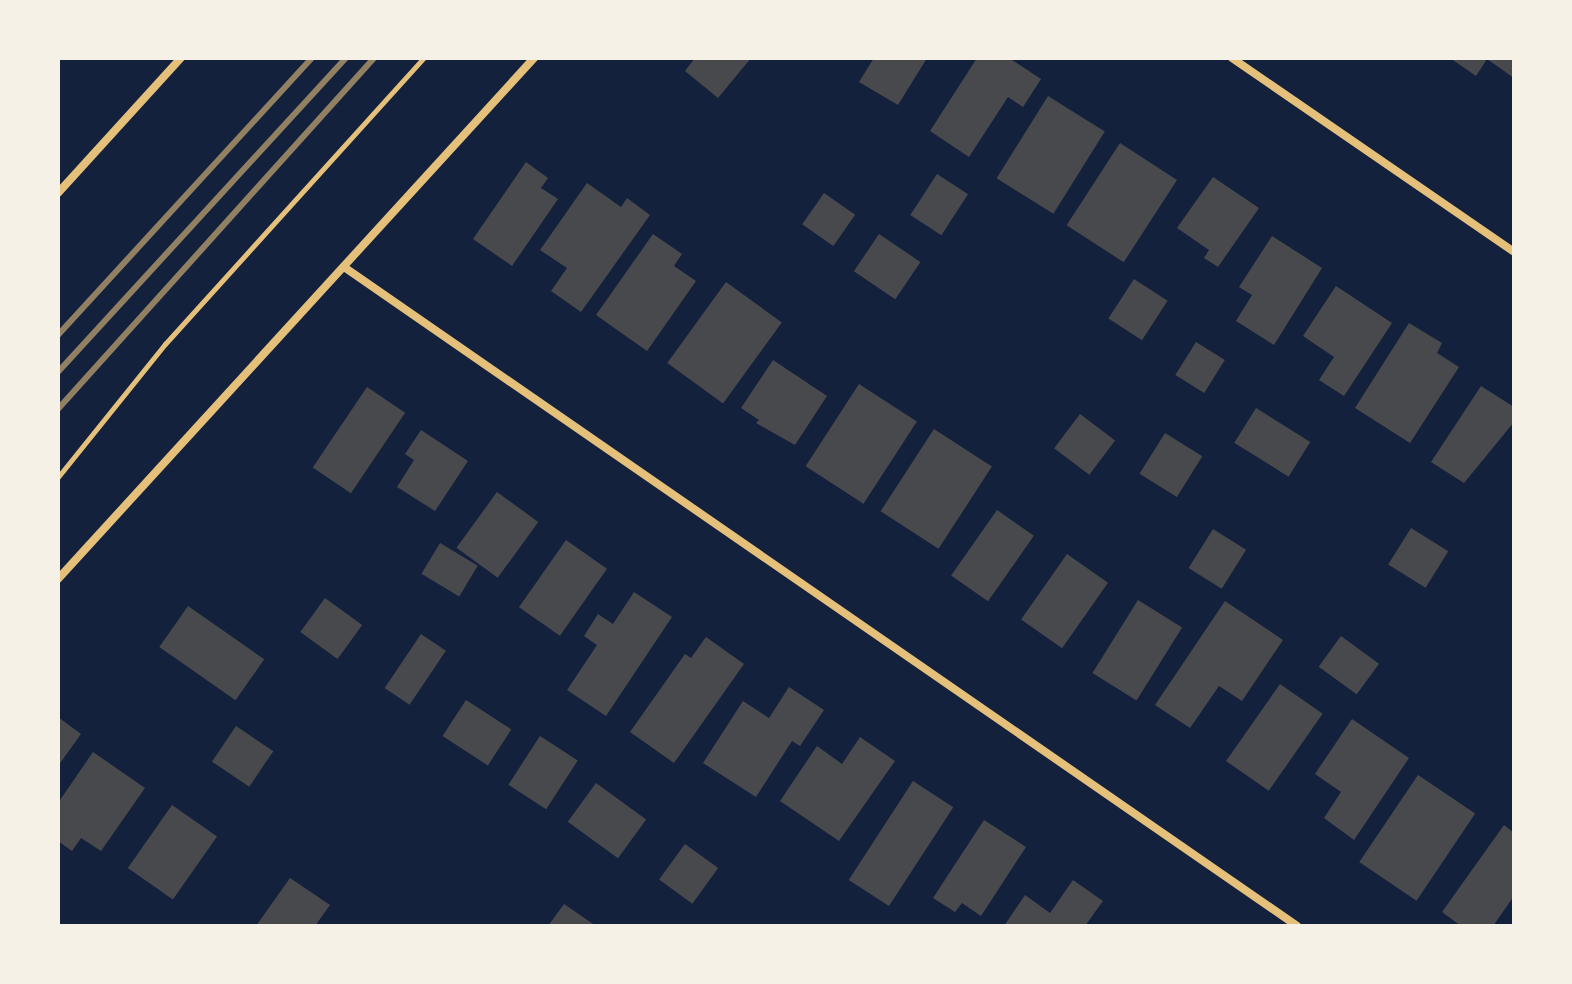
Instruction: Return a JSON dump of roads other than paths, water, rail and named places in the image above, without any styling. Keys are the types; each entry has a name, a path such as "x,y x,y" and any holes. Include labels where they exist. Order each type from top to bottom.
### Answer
{"street":[{"path":"58,193 181,58"},
{"path":"58,579 534,58"},
{"path":"1232,58 1514,252"},
{"path":"344,267 1297,926"}],"railway":[{"path":"58,335 312,58"},
{"path":"58,372 346,58"},
{"path":"58,409 374,58"}]}
